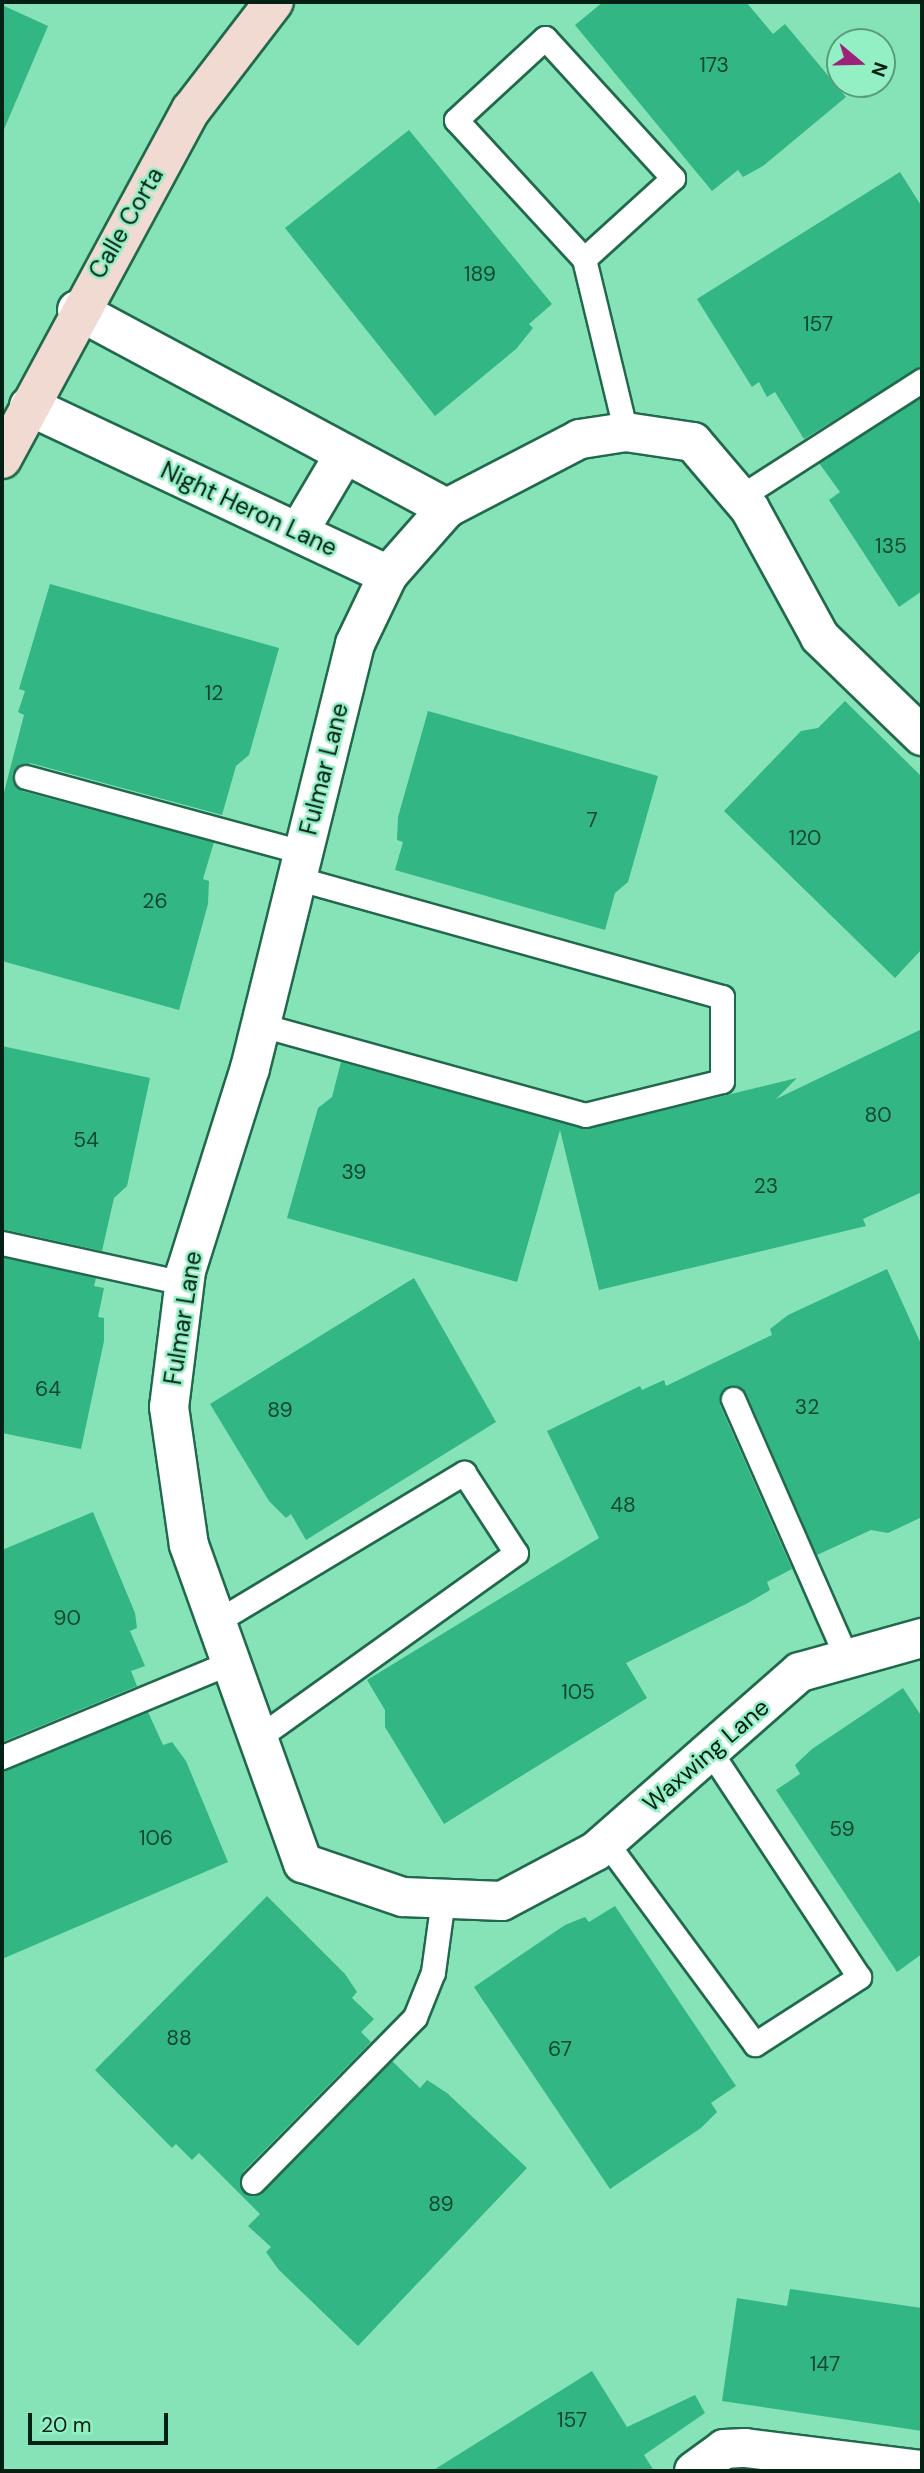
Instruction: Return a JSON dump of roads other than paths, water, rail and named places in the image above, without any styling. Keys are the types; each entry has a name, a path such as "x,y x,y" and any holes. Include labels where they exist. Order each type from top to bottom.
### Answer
{"street":[{"name":"Calle Corta","path":"2,459 77,310 191,110 274,2"},
{"path":"77,310 447,508"},
{"name":"Night Heron Lane","path":"29,406 388,575"},
{"path":"388,575 447,508 580,439 626,432 693,442 740,497 820,637 922,736"},
{"path":"299,531 344,455"},
{"name":"Fulmar Lane","path":"388,575 355,644 261,1025 184,1283 170,1407 189,1545 227,1664 258,1738 303,1863 403,1897 502,1901"},
{"name":"Waxwing Lane","path":"502,1901 606,1842 800,1672 922,1638"},
{"path":"694,2471 724,2449 745,2448 872,2467 922,2470"}],"lane":[{"path":"584,259 673,178 545,38 456,120 584,259 626,432"},
{"path":"740,497 922,380"},
{"path":"26,778 722,997 722,1081 585,1115 261,1025"},
{"path":"2,1243 184,1283"},
{"path":"733,1399 848,1659"},
{"path":"214,1623 464,1474 516,1553 258,1738"},
{"path":"2,1757 227,1664"},
{"path":"606,1842 755,2044 859,1977 710,1751"},
{"path":"253,2182 415,2017 433,1972 443,1899"}]}
